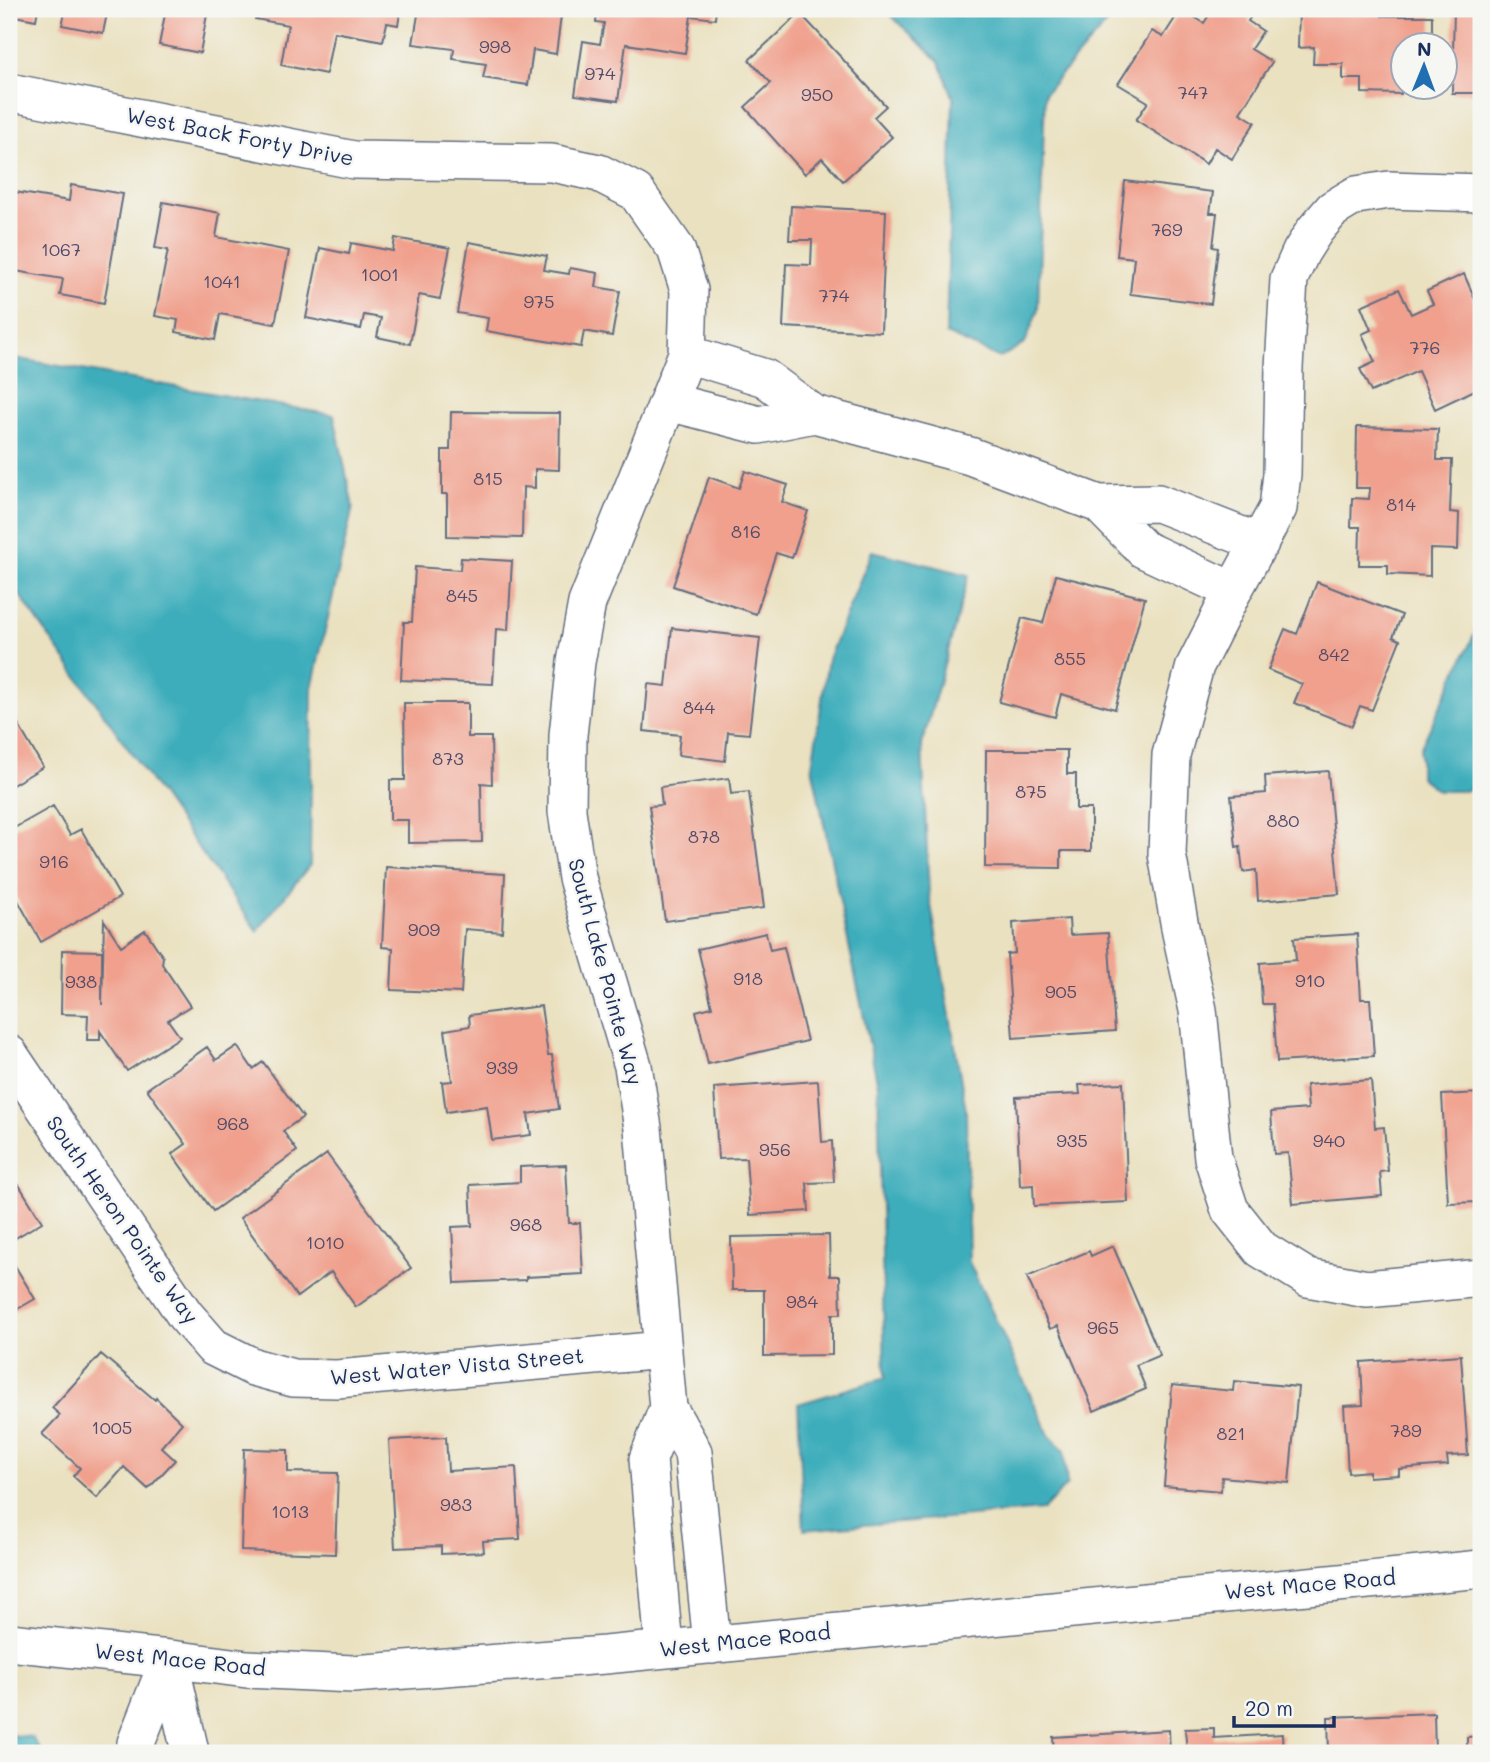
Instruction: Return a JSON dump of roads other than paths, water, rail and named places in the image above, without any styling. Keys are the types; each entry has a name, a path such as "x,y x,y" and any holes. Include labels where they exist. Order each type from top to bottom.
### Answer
{"street":[{"name":"West Back Forty Drive","path":"9,92 354,160 552,163 598,173 636,192"},
{"path":"1481,193 1389,190 1356,195 1333,209 1301,252 1289,279 1282,474 1278,508 1195,666 1171,755 1167,854 1198,1010 1213,1158 1230,1210 1261,1249 1308,1278 1367,1289 1481,1278"},
{"name":"South Lake Pointe Way","path":"636,192 676,248 688,290 687,354 587,603 576,662 568,735 567,811 577,878 633,1066 643,1128 668,1408 693,1452 712,1644"},
{"path":"687,354 765,378 814,414 970,456 1099,504 1158,503 1260,543"},
{"path":"668,402 759,425 814,414"},
{"path":"1099,504 1143,549 1233,591"},
{"name":"South Heron Pointe Way","path":"9,1054 185,1315 213,1347 253,1367"},
{"name":"West Water Vista Street","path":"253,1367 293,1378 337,1379 663,1350"},
{"name":"South Lake Pointe Way","path":"664,1649 648,1459 668,1408"},
{"name":"West Mace Road","path":"9,1642 247,1669 353,1674 664,1649 1481,1569"},
{"path":"135,1753 136,1743 169,1659"},
{"path":"169,1659 189,1753"}],"water":[{"path":"884,9 1119,9 1045,93 1038,310 1025,343 1000,358 946,334 953,97 939,61"},
{"path":"9,357 334,415 353,507 312,688 310,865 257,931 9,580"},
{"path":"872,551 969,575 922,745 929,893 966,1110 969,1262 1049,1435 1064,1451 1067,1485 1043,1510 804,1530 798,1404 885,1378 878,1086 812,766 828,659"},
{"path":"1481,607 1481,785 1464,791 1438,791 1420,777 1420,749 1475,633"},
{"path":"9,1735 32,1737 42,1753 9,1753"}]}
